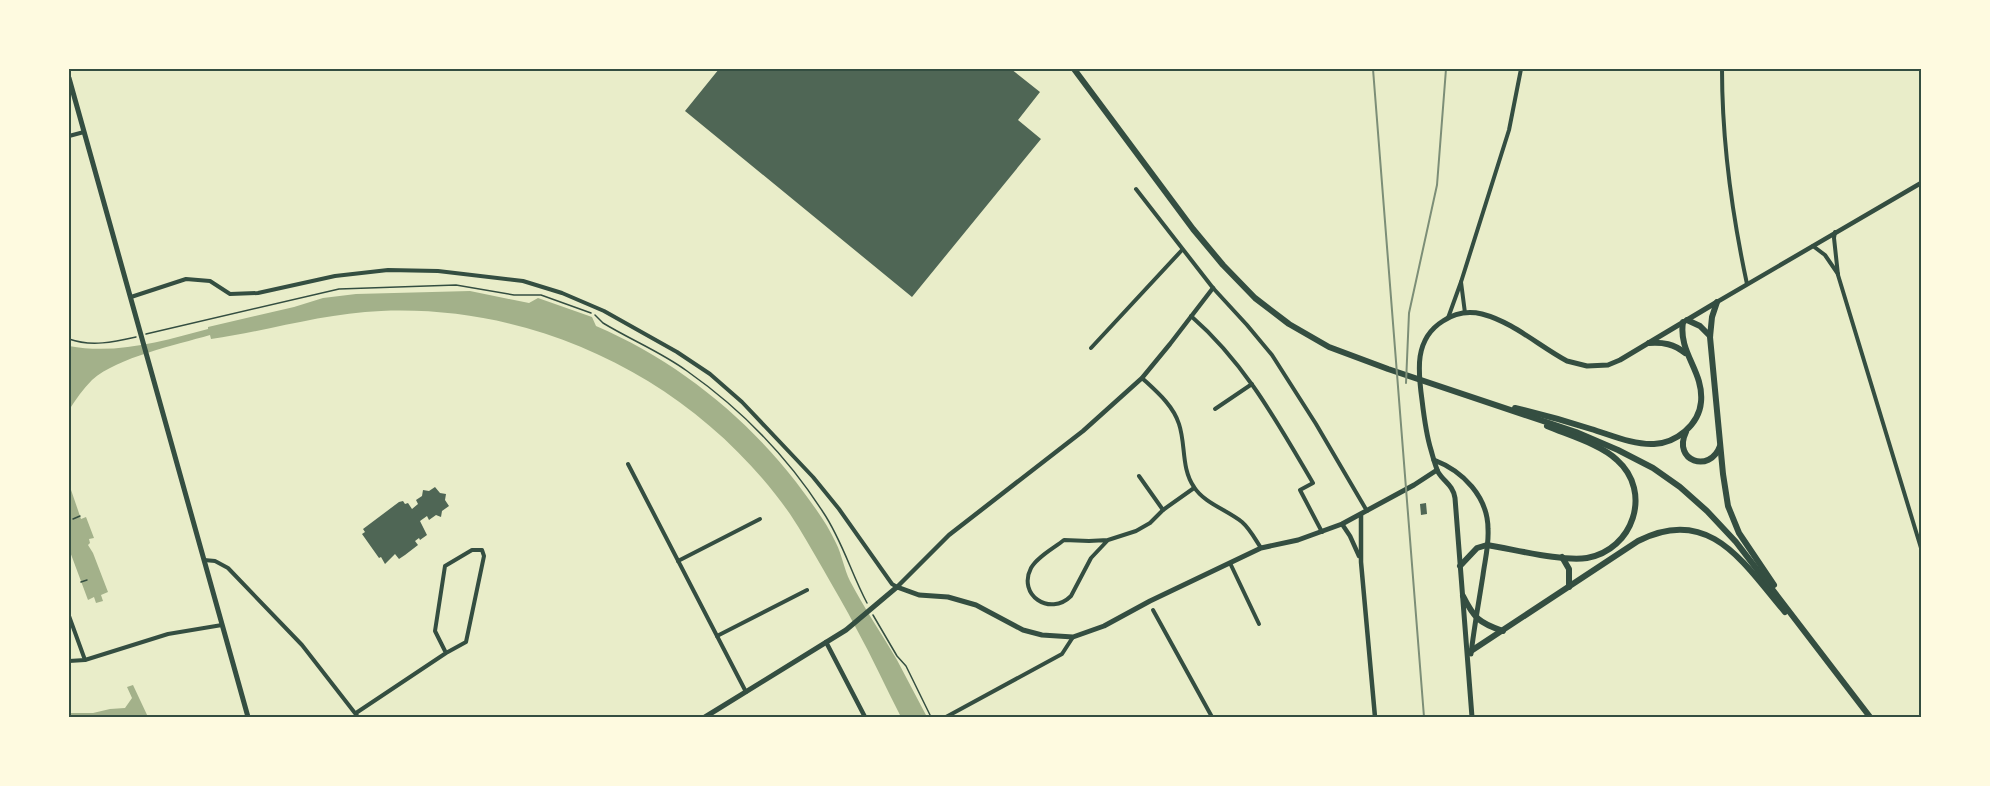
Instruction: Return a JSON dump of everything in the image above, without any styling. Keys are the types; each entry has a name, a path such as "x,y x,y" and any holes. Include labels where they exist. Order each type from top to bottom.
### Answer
{"main road":[{"path":"1074,69 1193,229 1238,282 1262,304 1289,324 1329,347 1352,357 1576,432 1653,468 1680,487 1707,511 1736,542 1870,717"},
{"path":"69,78 248,717"},
{"path":"1472,717 1454,493 1449,483 1437,470 1424,418 1419,363 1425,340 1431,331 1448,318 1465,313 1475,313 1496,319 1567,361 1587,366 1608,364 1620,360 1717,302"},
{"path":"1717,302 1712,317 1710,337 1725,493 1732,520 1746,545 1812,640"},
{"path":"1685,321 1700,326 1710,337"},
{"path":"1685,321 1682,339 1698,378 1701,405 1696,418 1686,432 1682,446 1684,453 1695,461 1703,462 1713,457 1720,444"},
{"path":"1649,343 1672,345 1688,356"},
{"path":"1480,399 1554,417 1640,443 1662,444 1686,432"},
{"path":"1460,566 1477,548 1487,545 1581,559 1599,555 1621,540 1636,511 1632,480 1620,462 1605,451 1511,410"},
{"path":"1434,460 1456,472 1469,483 1480,498 1487,517 1487,545 1469,673"},
{"path":"705,717 846,630 897,586 919,595 948,597 976,605 1023,630 1042,635 1073,637 1104,626 1150,601 1261,548 1322,532 1342,524 1367,512 1437,470"},
{"path":"1471,651 1638,541 1653,534 1680,529 1695,530 1707,533 1738,556 1840,677"},
{"path":"1562,557 1569,569 1569,587"},
{"path":"1462,596 1476,618 1488,626 1503,631"}],"street":[{"path":"1448,318 1509,130 1521,69"},
{"path":"1722,69 1725,137 1731,195 1747,284"},
{"path":"69,136 84,132"},
{"path":"1717,302 1921,183"},
{"path":"1136,189 1213,288 1272,355 1316,424 1367,512"},
{"path":"1835,232 1838,274 1921,548"},
{"path":"1812,245 1825,255 1838,274"},
{"path":"1091,348 1182,250"},
{"path":"130,297 186,279 210,281 230,294 258,293 335,276 388,270 438,270 523,281 562,293 612,315 677,352 710,374 742,402 813,477 846,518 892,584 897,586 949,535 1083,431 1142,378 1213,288"},
{"path":"1461,282 1465,313"},
{"path":"1191,316 1215,337 1252,384 1313,483 1300,490 1322,532"},
{"path":"1142,378 1159,394 1179,423 1184,463 1194,488 1241,522 1261,548"},
{"path":"1215,409 1252,384"},
{"path":"628,464 747,692"},
{"path":"1139,476 1163,510"},
{"path":"1108,540 1091,558 1068,600 1051,605 1043,603 1031,593 1028,580 1032,566 1064,540 1108,540 1136,531 1150,523 1163,510 1194,488"},
{"path":"1361,515 1361,562 1375,717"},
{"path":"678,561 760,519"},
{"path":"1342,524 1361,562"},
{"path":"204,560 215,561 228,568 309,653 357,715 446,653 466,642 484,556 482,550 476,549 445,566 435,631 446,653"},
{"path":"1230,562 1260,624"},
{"path":"717,636 807,590"},
{"path":"1153,609 1212,717"},
{"path":"69,616 85,660"},
{"path":"69,661 85,660 168,634 222,625"},
{"path":"946,717 1062,654 1073,637"},
{"path":"826,642 865,717"}],"path":[{"path":"69,339 102,344 141,337 339,289 456,285 514,296 541,295 595,314 603,323 687,370 754,426 784,458 824,513 843,548"},
{"path":"73,519 80,516"},
{"path":"81,582 87,580"},
{"path":"906,666 931,717"}],"shaded area":[{"path":"470,291 529,303 538,298 592,317 596,326 653,355 680,372 730,412 775,457 823,519 838,548 850,581 897,660 927,717 901,717 868,650 807,541 790,514 753,467 710,426 663,390 611,361 557,338 500,321 441,312 381,311 338,315 232,336 211,339 210,335 132,358 92,380 69,410 69,346 104,349 139,345 174,338 208,329 208,327 323,298 356,294"},
{"path":"69,484 81,519 86,517 94,538 89,539 88,545 108,592 101,595 103,601 96,603 94,597 88,600 69,549"},
{"path":"133,685 148,717 69,717 69,713 93,713 125,708 132,698 127,687"}],"building":[{"path":"719,69 1011,69 1040,92 1018,120 1041,139 912,297 685,111"},
{"path":"435,487 440,493 446,494 445,500 449,506 442,511 441,517 436,515 429,520 427,516 420,521 427,535 415,541 418,545 405,555 399,559 395,554 385,564 362,534 365,532 363,529 399,502 408,503 412,509 418,504 416,500 422,496 423,490 429,491"},
{"path":"1426,503 1427,514 1421,515 1420,504"}],"railway":[{"path":"1373,69 1424,717"},
{"path":"1406,383 1409,313 1437,185 1446,69"}]}
